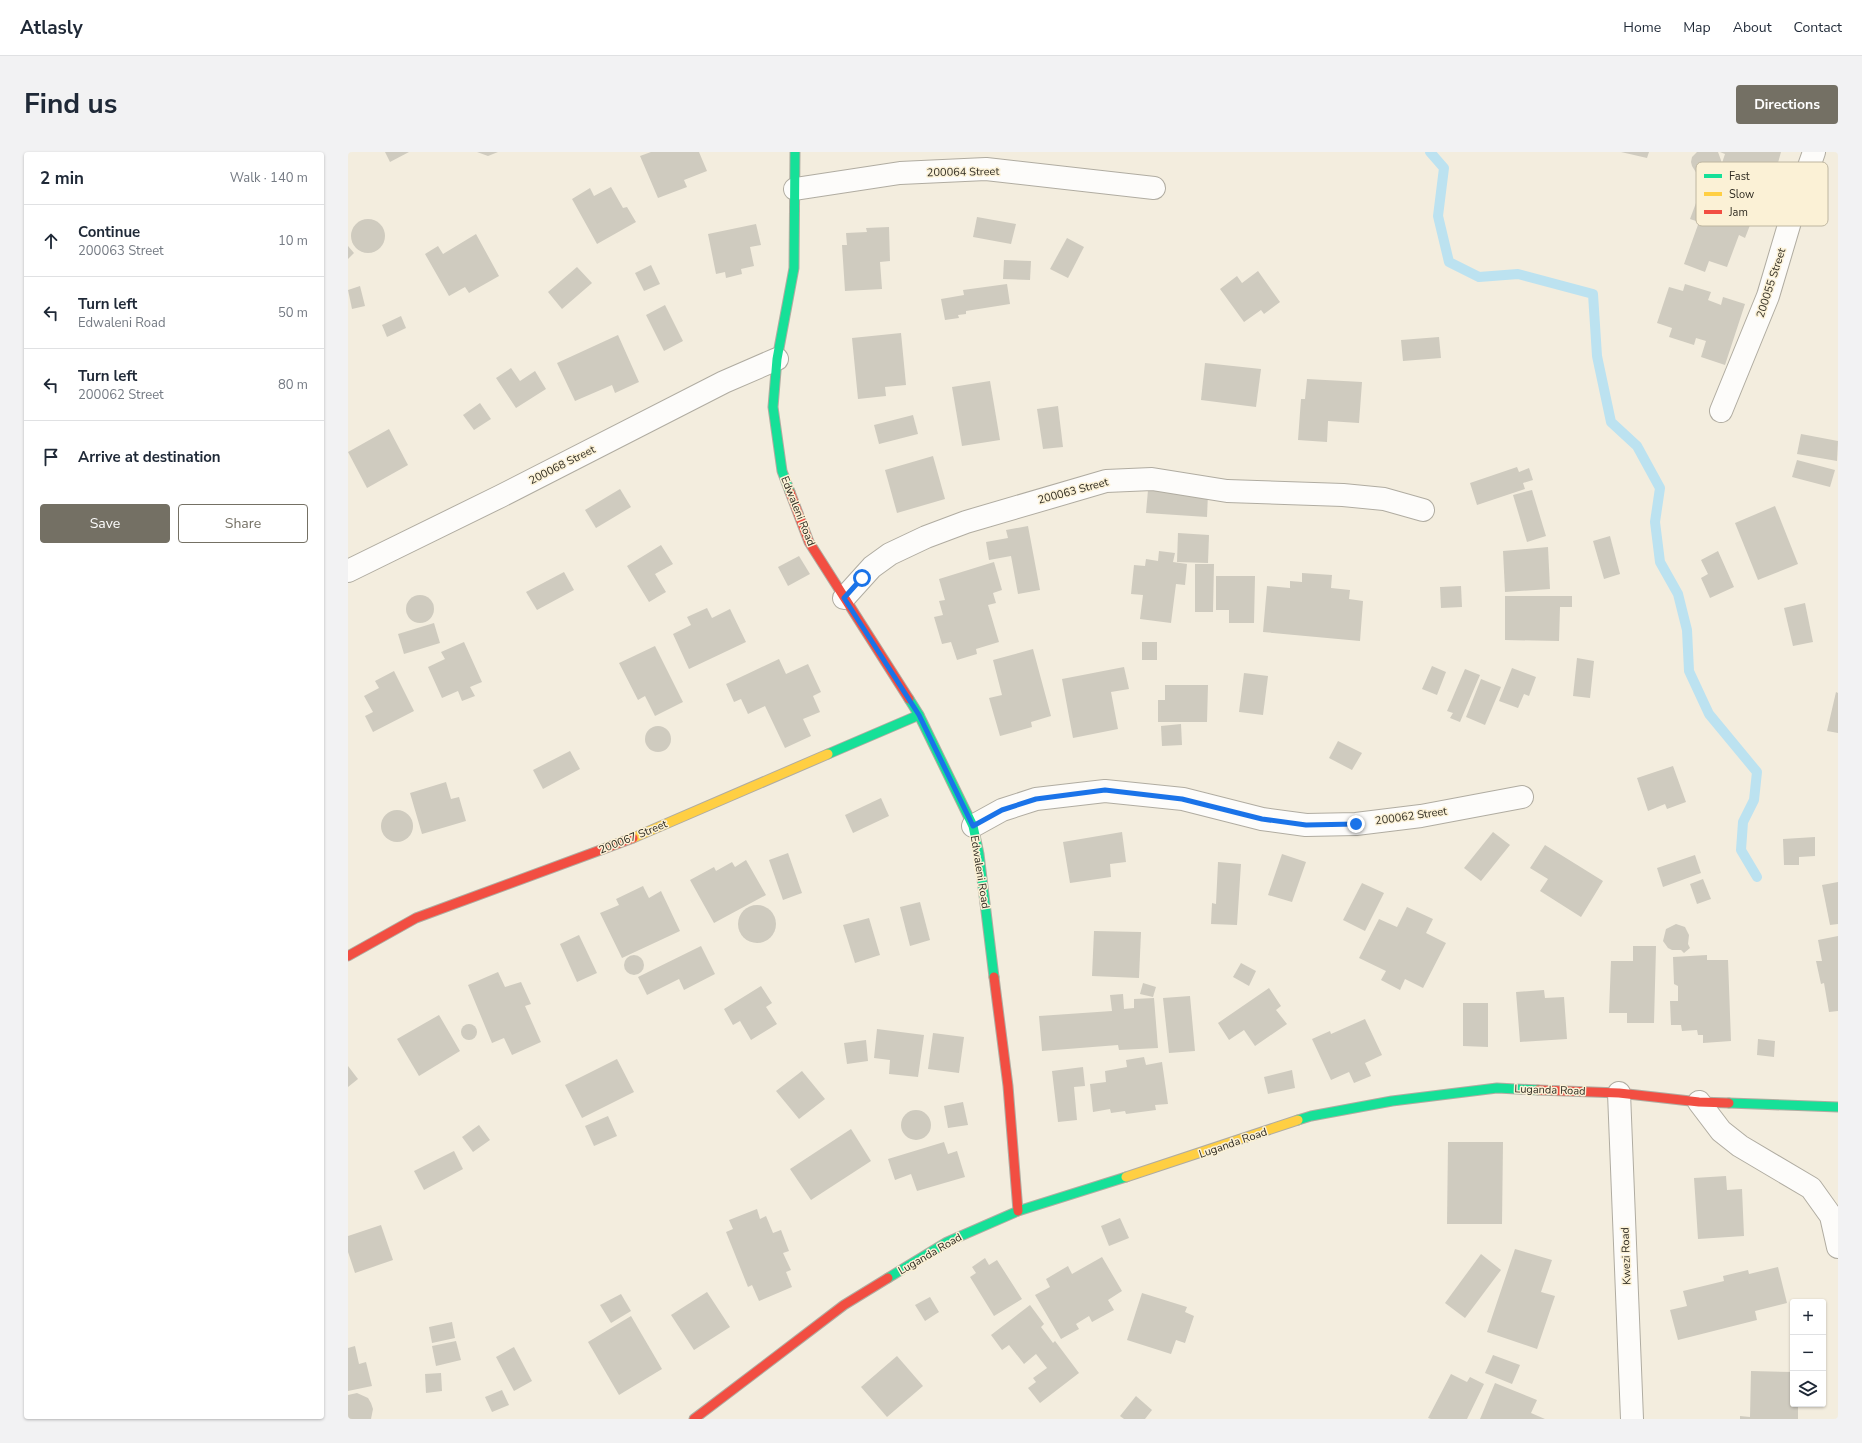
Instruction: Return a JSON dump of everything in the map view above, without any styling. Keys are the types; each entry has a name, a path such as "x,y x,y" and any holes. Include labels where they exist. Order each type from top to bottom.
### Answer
{"street":[{"name":"Edwaleni Road","path":"795,152 794,268 777,359 773,407 782,470 809,542 919,715 973,826 979,854 1008,1086 1018,1211"},
{"name":"200055 Street","path":"1811,162 1814,152"},
{"name":"200064 Street","path":"795,189 900,173 986,169 1154,188"},
{"name":"200055 Street","path":"1721,411 1768,296 1789,226"},
{"name":"200068 Street","path":"348,571 501,496 724,382 777,359"},
{"name":"200063 Street","path":"844,598 872,567 890,554 926,537 966,522 1106,481 1152,479 1227,491 1363,497 1384,499 1423,510"},
{"name":"200067 Street","path":"348,956 416,918 622,842 919,715"},
{"name":"200062 Street","path":"973,826 1002,810 1036,799 1105,790 1182,799 1262,819 1306,825 1356,824 1421,816 1522,797"},
{"name":"Luganda Road","path":"694,1419 844,1305 948,1242 1018,1211 1212,1150 1311,1116 1392,1100 1498,1088 1619,1093 1699,1102 1838,1107"},
{"name":"Kwezi Road","path":"1619,1093 1632,1419"},
{"path":"1699,1102 1721,1131 1740,1146 1811,1188 1831,1216 1838,1247"}],"building":[{"path":"385,152 409,152 390,162"},
{"path":"477,152 498,152 488,156"},
{"path":"651,152 699,152 707,171 684,180 687,187 658,198 640,156"},
{"path":"1621,152 1649,152 1647,158"},
{"path":"1697,152 1718,152 1722,162 1696,162 1696,172 1692,166 1692,157"},
{"path":"1720,152 1781,152 1778,162 1722,162 1725,154"},
{"path":"611,187 623,208 627,207 636,222 597,244 572,199 590,188 594,196"},
{"path":"1696,203 1696,221 1690,219"},
{"path":"977,217 1016,224 1011,244 973,237"},
{"path":"365,219 371,219 375,220 382,226 385,236 384,243 378,250 371,253 365,253 361,252 354,246 351,239 351,233 352,229 358,222"},
{"path":"756,224 761,245 750,247 754,266 741,269 742,274 726,278 725,272 716,274 708,234"},
{"path":"1698,226 1750,226 1745,238 1739,235 1727,267 1709,261 1705,272 1684,264"},
{"path":"889,227 890,261 880,262 882,289 845,291 842,245 847,245 846,233 867,232 866,228"},
{"path":"476,234 499,276 469,293 465,287 449,296 425,254 438,246 443,254"},
{"path":"1067,238 1084,247 1068,278 1050,269"},
{"path":"348,246 354,253 348,259"},
{"path":"1004,260 1031,261 1030,280 1003,279"},
{"path":"651,265 660,284 644,291 635,273"},
{"path":"577,267 592,283 562,309 548,292"},
{"path":"1258,271 1280,302 1264,314 1261,310 1244,322 1220,289 1237,276 1242,283"},
{"path":"1007,284 1010,304 966,311 966,314 958,315 959,318 945,320 941,299 964,295 963,290"},
{"path":"1685,284 1711,292 1708,300 1721,305 1723,297 1745,304 1725,365 1701,357 1706,341 1696,338 1694,345 1669,337 1672,328 1657,323 1669,287 1683,291"},
{"path":"360,286 365,306 352,309 348,290"},
{"path":"665,305 683,341 664,351 646,315"},
{"path":"401,316 406,328 387,337 382,325"},
{"path":"901,333 906,385 885,387 886,396 858,399 852,338"},
{"path":"618,335 639,382 615,393 612,385 575,401 557,363"},
{"path":"1439,337 1441,358 1403,361 1401,340"},
{"path":"1205,363 1261,369 1256,407 1201,400"},
{"path":"511,368 520,381 535,371 546,389 516,408 496,378"},
{"path":"1307,379 1362,382 1359,423 1328,421 1327,442 1298,440 1301,399 1305,399"},
{"path":"990,381 1000,440 962,446 952,387"},
{"path":"480,403 491,419 474,430 463,415"},
{"path":"1058,406 1063,447 1043,449 1037,409"},
{"path":"913,415 918,434 879,444 874,425"},
{"path":"389,429 408,465 367,488 348,452"},
{"path":"1801,434 1838,441 1837,461 1797,454"},
{"path":"933,456 945,499 897,513 885,470"},
{"path":"1797,460 1835,470 1830,487 1792,477"},
{"path":"1517,467 1519,472 1529,468 1533,480 1523,483 1525,489 1477,505 1470,483"},
{"path":"620,489 631,507 596,528 585,510"},
{"path":"1148,490 1208,494 1207,517 1146,513"},
{"path":"1532,490 1546,536 1527,542 1513,495"},
{"path":"1775,506 1798,564 1758,580 1735,523"},
{"path":"1028,526 1040,590 1018,594 1011,556 989,560 986,542 1008,538 1006,530"},
{"path":"1178,533 1209,535 1208,563 1177,562"},
{"path":"1610,536 1620,574 1604,579 1593,541"},
{"path":"661,545 673,564 655,574 666,592 649,602 627,566"},
{"path":"1548,547 1550,589 1505,592 1503,551"},
{"path":"1159,551 1175,553 1173,562 1187,564 1185,585 1176,584 1171,623 1140,619 1143,595 1131,594 1134,565 1145,566 1146,559 1158,561"},
{"path":"1718,551 1734,587 1710,598 1701,578 1708,574 1701,560"},
{"path":"799,556 810,574 788,586 778,567"},
{"path":"994,562 1002,590 993,593 996,603 988,605 999,642 976,649 977,654 957,660 951,642 942,644 934,617 943,615 939,601 945,600 939,579"},
{"path":"1195,564 1214,564 1213,612 1195,612"},
{"path":"564,572 574,590 537,610 526,592"},
{"path":"1302,573 1332,575 1331,588 1350,590 1349,599 1363,601 1360,641 1263,632 1267,586 1290,588 1290,581 1302,582"},
{"path":"1216,576 1255,576 1254,623 1229,623 1229,610 1216,610"},
{"path":"1461,586 1462,607 1441,608 1440,587"},
{"path":"420,595 430,599 434,609 430,619 420,623 410,619 406,609 410,599"},
{"path":"1505,596 1572,596 1572,607 1560,607 1559,641 1505,640"},
{"path":"1805,603 1813,642 1793,646 1784,608"},
{"path":"707,608 712,618 730,609 746,642 689,669 673,634 691,625 687,617"},
{"path":"434,623 440,643 404,654 398,634"},
{"path":"464,642 482,682 470,687 475,696 462,701 458,691 442,698 428,667 445,659 441,652"},
{"path":"1142,642 1157,642 1157,660 1142,660"},
{"path":"655,646 683,702 655,716 645,696 638,700 619,663"},
{"path":"1033,649 1051,716 1031,722 1032,727 1000,736 989,698 1002,695 993,660"},
{"path":"1577,658 1594,661 1590,698 1573,696"},
{"path":"779,659 786,674 808,664 821,692 813,696 820,712 803,719 811,736 785,748 765,706 748,714 741,699 734,702 726,684"},
{"path":"1432,666 1446,672 1437,695 1422,689"},
{"path":"1124,667 1129,689 1111,692 1118,729 1073,738 1062,679"},
{"path":"1512,668 1536,677 1529,696 1524,694 1518,708 1499,701"},
{"path":"1465,669 1480,675 1460,722 1450,718 1453,713 1447,711"},
{"path":"394,671 414,711 373,732 365,716 373,712 364,696 379,688 375,681"},
{"path":"1244,673 1268,676 1263,715 1239,712"},
{"path":"1481,679 1501,687 1485,725 1466,717"},
{"path":"1165,685 1208,685 1207,722 1158,722 1158,700 1165,700"},
{"path":"1836,692 1838,693 1838,733 1827,731"},
{"path":"1181,724 1182,745 1162,746 1161,726"},
{"path":"658,726 667,730 671,739 667,748 658,752 649,748 645,739 649,730"},
{"path":"1338,741 1362,753 1352,770 1329,758"},
{"path":"570,751 580,769 543,789 533,770"},
{"path":"1673,766 1686,802 1667,809 1665,804 1648,811 1637,778"},
{"path":"446,782 451,799 459,797 466,821 422,834 410,793"},
{"path":"881,798 889,816 853,833 845,815"},
{"path":"397,810 403,811 410,817 413,826 412,832 406,839 397,842 391,841 384,835 381,826 382,820 388,813"},
{"path":"1122,832 1126,862 1110,864 1111,877 1070,883 1063,842"},
{"path":"1493,832 1510,845 1481,881 1464,868"},
{"path":"1815,837 1815,856 1799,857 1799,865 1784,865 1783,839"},
{"path":"1545,845 1603,881 1581,917 1540,891 1548,879 1530,868"},
{"path":"788,853 802,893 783,900 769,860"},
{"path":"1282,854 1306,862 1292,902 1268,895"},
{"path":"1695,855 1701,873 1663,887 1657,868"},
{"path":"746,860 766,895 714,923 690,880 714,867 716,871 732,862 735,867"},
{"path":"1218,862 1241,864 1237,925 1211,924 1212,903 1216,904"},
{"path":"1703,879 1711,899 1697,904 1690,884"},
{"path":"1838,882 1838,924 1830,925 1822,885"},
{"path":"1362,883 1384,893 1365,931 1343,920"},
{"path":"643,886 649,898 661,891 680,931 622,958 600,913 619,905 616,899"},
{"path":"920,902 930,940 910,946 900,907"},
{"path":"753,905 761,905 771,910 775,917 775,931 771,938 761,943 753,943 743,938 741,935 738,928 738,920 743,910 746,908"},
{"path":"1407,907 1433,919 1426,933 1446,943 1423,988 1405,979 1400,990 1381,980 1386,971 1359,958 1379,919 1397,927"},
{"path":"869,918 880,955 855,963 843,925"},
{"path":"1676,924 1685,927 1689,935 1688,944 1690,948 1684,953 1681,950 1672,950 1668,948 1663,941 1666,929"},
{"path":"1094,931 1141,932 1139,978 1092,976"},
{"path":"579,935 597,973 577,982 560,944"},
{"path":"1838,936 1838,1011 1829,1012 1824,983 1821,984 1816,961 1822,961 1818,940"},
{"path":"701,946 715,974 684,990 679,979 647,995 638,977"},
{"path":"1633,946 1656,946 1654,1023 1627,1023 1627,1013 1609,1013 1611,961 1633,961"},
{"path":"634,955 641,958 644,965 641,972 634,975 627,972 624,965 627,958"},
{"path":"1707,955 1707,960 1728,960 1731,1041 1703,1043 1703,1035 1698,1035 1697,1030 1682,1031 1681,1025 1671,1025 1670,1001 1678,1001 1678,986 1674,984 1673,957"},
{"path":"1241,963 1256,971 1249,986 1233,977"},
{"path":"498,972 505,987 521,982 531,1004 525,1006 541,1042 512,1055 504,1038 492,1043 468,985"},
{"path":"1143,983 1156,987 1153,997 1140,994"},
{"path":"761,986 772,1003 766,1007 777,1024 751,1040 740,1021 733,1025 724,1009"},
{"path":"1269,988 1281,1006 1276,1010 1287,1024 1255,1046 1244,1030 1229,1040 1218,1023"},
{"path":"1544,990 1545,998 1564,997 1567,1039 1520,1042 1516,992"},
{"path":"1123,994 1124,1009 1134,1008 1134,999 1154,998 1158,1048 1119,1050 1118,1045 1042,1051 1039,1016 1112,1011 1110,995"},
{"path":"1190,996 1195,1051 1169,1053 1163,998"},
{"path":"1463,1003 1488,1003 1488,1047 1463,1046"},
{"path":"439,1015 460,1051 419,1076 397,1039"},
{"path":"1365,1019 1382,1055 1365,1063 1371,1076 1354,1083 1349,1072 1331,1080 1312,1039 1330,1031 1331,1034"},
{"path":"469,1024 475,1026 477,1032 475,1038 469,1040 463,1038 461,1032 463,1026"},
{"path":"877,1029 924,1035 918,1077 889,1074 890,1060 874,1058"},
{"path":"933,1033 964,1037 959,1073 928,1069"},
{"path":"1758,1039 1775,1041 1774,1057 1757,1055"},
{"path":"866,1040 868,1061 847,1064 844,1043"},
{"path":"1144,1057 1146,1065 1162,1062 1168,1104 1155,1105 1156,1110 1126,1114 1125,1111 1111,1113 1110,1109 1093,1112 1090,1084 1106,1082 1105,1071 1127,1067 1126,1060"},
{"path":"617,1059 634,1092 582,1118 565,1085"},
{"path":"348,1066 358,1079 348,1087"},
{"path":"1083,1067 1085,1086 1074,1087 1077,1120 1058,1122 1052,1071"},
{"path":"1292,1070 1295,1088 1268,1094 1264,1077"},
{"path":"802,1071 825,1099 799,1119 776,1091"},
{"path":"963,1102 968,1125 948,1128 944,1106"},
{"path":"916,1110 927,1114 931,1125 927,1136 916,1140 905,1136 901,1125 905,1114"},
{"path":"608,1116 617,1136 594,1146 585,1126"},
{"path":"479,1125 490,1140 473,1152 462,1137"},
{"path":"851,1129 871,1161 811,1200 790,1169"},
{"path":"944,1142 948,1154 957,1151 965,1177 917,1191 911,1174 895,1180 888,1159"},
{"path":"1448,1142 1503,1142 1502,1224 1447,1224"},
{"path":"454,1151 463,1169 424,1190 414,1171"},
{"path":"1726,1176 1727,1190 1742,1189 1744,1236 1698,1239 1694,1178"},
{"path":"757,1209 760,1219 766,1216 773,1233 781,1230 789,1251 783,1253 791,1270 786,1272 792,1287 759,1301 752,1285 748,1287 726,1232 733,1229 729,1220"},
{"path":"1120,1218 1129,1238 1109,1246 1101,1226"},
{"path":"381,1225 393,1260 355,1273 348,1252 348,1236"},
{"path":"1515,1249 1552,1260 1541,1292 1555,1296 1537,1349 1487,1332"},
{"path":"1481,1254 1501,1270 1465,1318 1445,1303"},
{"path":"1102,1257 1122,1291 1108,1300 1114,1310 1092,1322 1089,1316 1076,1324 1079,1329 1061,1339 1035,1295 1050,1287 1046,1279 1068,1266 1072,1274"},
{"path":"985,1258 989,1265 997,1260 1022,1299 994,1316 970,1277 976,1273 972,1267"},
{"path":"1778,1267 1787,1303 1755,1311 1757,1320 1678,1340 1670,1310 1687,1306 1683,1291 1724,1281 1723,1276 1748,1270 1749,1274"},
{"path":"707,1292 730,1327 694,1350 671,1315"},
{"path":"1142,1293 1187,1307 1185,1312 1194,1316 1185,1343 1176,1340 1171,1354 1127,1340"},
{"path":"621,1294 631,1311 611,1323 600,1305"},
{"path":"930,1297 939,1312 925,1321 915,1305"},
{"path":"1030,1305 1044,1324 1041,1327 1053,1343 1055,1341 1079,1373 1040,1403 1028,1388 1036,1382 1033,1378 1047,1368 1036,1354 1024,1364 1009,1345 1002,1350 991,1335"},
{"path":"631,1316 662,1369 619,1395 588,1342"},
{"path":"452,1322 455,1338 432,1343 429,1327"},
{"path":"456,1341 461,1360 436,1366 432,1346"},
{"path":"355,1346 359,1364 366,1362 372,1386 348,1391 348,1348"},
{"path":"514,1347 532,1381 514,1391 496,1357"},
{"path":"1493,1355 1520,1365 1512,1384 1485,1373"},
{"path":"897,1356 923,1386 887,1417 861,1387"},
{"path":"1751,1371 1790,1372 1790,1407 1798,1407 1798,1419 1740,1419 1740,1416 1750,1417"},
{"path":"441,1373 442,1391 426,1393 425,1374"},
{"path":"1451,1374 1467,1382 1470,1377 1484,1384 1467,1419 1428,1418"},
{"path":"1495,1383 1537,1400 1531,1413 1545,1419 1480,1419"},
{"path":"502,1390 509,1405 492,1412 485,1397"},
{"path":"357,1393 368,1398 371,1403 373,1409 371,1419 348,1419 348,1395"},
{"path":"1136,1396 1152,1410 1145,1419 1124,1419 1120,1416"}],"waterway":[{"path":"1430,152 1444,168 1438,216 1449,262 1479,277 1518,274 1593,294 1597,356 1611,422 1637,446 1660,488 1655,522 1660,562 1678,594 1687,630 1689,671 1709,714 1757,772 1754,800 1743,822 1741,850 1757,877"}],"traffic: fast":[{"path":"790,492 782,471 773,407 777,359 794,268 795,152"},
{"path":"909,699 919,715 973,826 979,854 994,977"},
{"path":"828,754 919,715"},
{"path":"1298,1120 1311,1116 1392,1101 1497,1088 1538,1090"},
{"path":"1729,1103 1838,1107"},
{"path":"888,1278 947,1242 1018,1211 1126,1177"}],"traffic: slow":[{"path":"633,838 828,754"},
{"path":"1126,1177 1298,1120"}],"traffic: jam":[{"path":"790,492 809,542 909,699"},
{"path":"348,956 416,918 633,838"},
{"path":"994,977 1008,1086 1018,1211"},
{"path":"1538,1090 1619,1093 1699,1102 1729,1103"},
{"path":"694,1419 844,1305 888,1278"}],"route":[{"path":"862,578 844,598 919,715 973,826 1002,810 1036,799 1105,790 1182,799 1262,819 1306,825 1356,824"}]}
